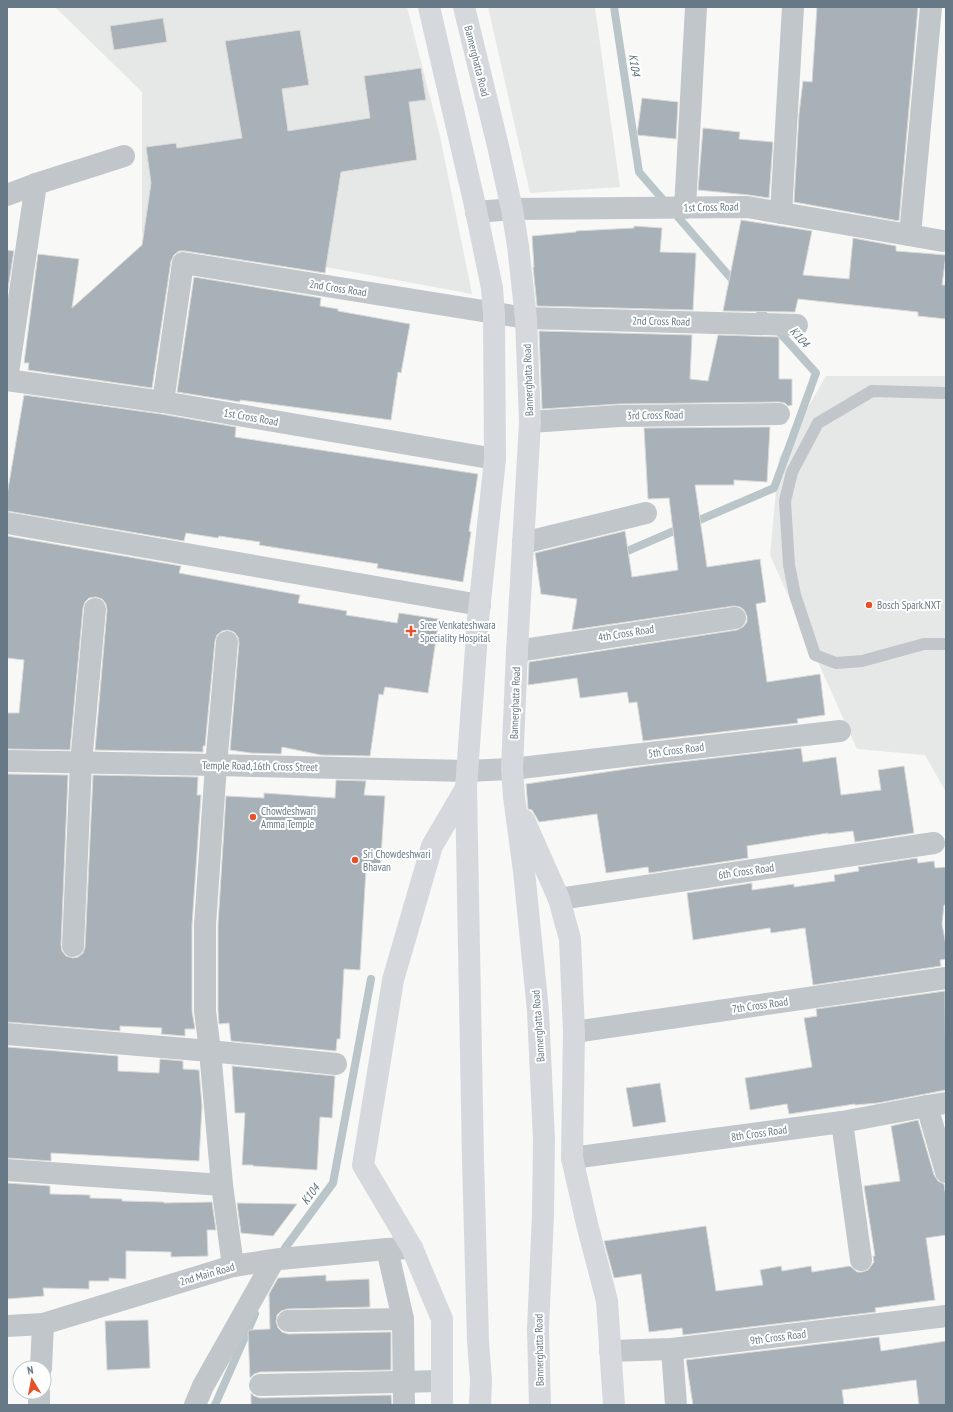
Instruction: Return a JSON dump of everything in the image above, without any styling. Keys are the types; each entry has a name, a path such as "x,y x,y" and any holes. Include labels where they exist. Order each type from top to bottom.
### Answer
{"main road":[{"path":"429,7 476,212 492,288 494,314 495,459 478,620 467,780 473,1152 478,1341 481,1380 480,1405"},
{"name":"Bannerghatta Road","path":"464,7 512,209 518,246 526,318 530,422 512,769 537,1004 543,1123 543,1214 538,1329 540,1405"},
{"path":"442,1405 442,1319 412,1248 363,1165 393,980 432,846 467,780"},
{"path":"514,797 558,899 570,939 574,1032 572,1158 607,1301 614,1405"}],"street":[{"path":"684,208 696,7"},
{"path":"781,213 793,7"},
{"path":"910,235 931,7"},
{"path":"7,195 36,184 124,156"},
{"path":"7,380 36,184"},
{"name":"1st Cross Road","path":"476,212 512,209 747,207 943,241"},
{"name":"2nd Cross Road","path":"163,402 183,263 526,318 797,325"},
{"name":"1st Cross Road","path":"7,380 163,402 495,459"},
{"name":"3rd Cross Road","path":"530,422 620,416 779,414"},
{"path":"523,543 646,513"},
{"path":"7,523 480,605"},
{"path":"73,946 81,762 95,609"},
{"name":"4th Cross Road","path":"517,651 735,618"},
{"path":"228,642 216,765 205,925 205,1011 222,1185 233,1266"},
{"name":"5th Cross Road","path":"512,769 840,730"},
{"name":"Temple Road,16th Cross Street","path":"7,761 216,765 467,780 512,769"},
{"name":"6th Cross Road","path":"558,899 934,843"},
{"name":"7th Cross Road","path":"574,1032 946,978"},
{"path":"7,1034 210,1051 336,1064"},
{"path":"936,1104 946,1172"},
{"name":"8th Cross Road","path":"572,1158 842,1122 936,1104"},
{"path":"842,1122 861,1260"},
{"path":"7,1170 222,1185"},
{"name":"2nd Main Road","path":"7,1326 43,1324 233,1266 274,1260 386,1249 412,1248"},
{"path":"386,1249 403,1319 404,1405"},
{"path":"195,1405 203,1386 274,1260"},
{"name":"9th Cross Road","path":"610,1351 672,1349 946,1316"},
{"path":"288,1321 403,1319"},
{"path":"41,1360 43,1324"},
{"path":"672,1349 676,1405"},
{"path":"260,1385 442,1381"}],"lane":[{"path":"946,393 872,391 818,423 792,472 786,501 789,565 795,595 815,655 836,664 862,661 924,644 946,644"}],"shaded area":[{"path":"55,7 407,7 440,136 472,294 142,233 142,92"},
{"path":"488,7 595,7 620,187 530,193"},
{"name":"Bosch Spark.NXT","path":"826,376 946,376 946,792 925,755 857,749 770,555 779,458"}],"building":[{"path":"817,7 918,7 899,221 794,202 799,114 803,81 812,82"},
{"path":"163,18 167,42 114,50 110,26"},
{"path":"300,30 309,85 282,89 288,131 370,118 364,76 421,68 426,100 409,102 417,160 341,172 325,273 185,251 179,251 174,255 171,261 152,388 28,370 29,363 24,363 38,254 79,259 72,308 142,245 151,183 146,147 176,143 177,148 242,138 225,41"},
{"path":"642,98 678,102 676,139 637,135"},
{"path":"703,128 740,132 739,139 773,142 769,198 698,190"},
{"path":"741,220 812,231 803,275 849,279 853,238 896,246 896,251 946,255 942,285 946,285 946,319 918,316 918,312 798,299 795,312 723,311"},
{"path":"634,226 662,228 660,252 696,253 693,310 537,306 533,267 532,236 576,231 634,228"},
{"path":"7,250 14,251 7,295"},
{"path":"194,277 321,298 320,306 338,309 338,311 410,324 401,373 398,372 391,420 240,400 240,402 177,392"},
{"path":"539,331 692,335 690,379 708,381 718,335 779,337 779,379 792,379 792,405 788,406 785,403 779,402 619,404 542,409"},
{"path":"24,395 161,414 236,427 235,437 478,474 463,582 377,568 378,564 259,545 260,542 186,533 184,541 7,511 7,495"},
{"path":"770,427 767,482 734,480 734,485 695,485 707,567 760,559 766,602 756,604 767,682 820,674 825,715 797,719 798,723 643,741 637,702 629,703 627,692 580,698 577,678 528,685 529,662 737,630 743,627 747,622 747,616 744,610 740,607 734,606 572,630 577,599 541,594 535,553 625,531 632,577 678,570 669,498 648,499 644,428"},
{"path":"7,536 181,566 179,573 300,595 298,603 347,611 346,615 397,623 399,613 439,619 428,693 385,687 383,695 379,694 370,756 321,755 282,747 281,754 251,753 230,750 239,643 238,637 234,632 228,630 222,631 217,635 215,641 205,746 203,746 203,752 95,750 107,610 106,604 102,599 96,597 89,598 85,602 83,608 70,750 7,749 7,713 19,713 24,660 7,658"},
{"path":"801,748 803,762 836,757 841,795 881,790 878,770 904,766 914,833 855,842 853,831 828,833 747,846 748,858 649,873 648,867 606,873 597,814 539,822 532,810 528,809 526,784 646,766"},
{"path":"7,774 68,775 61,945 62,951 66,956 73,958 78,957 83,953 85,947 93,775 198,777 197,795 201,795 192,925 192,1011 195,1029 185,1029 185,1036 161,1034 162,1028 120,1026 120,1031 7,1022"},
{"path":"336,780 366,781 364,795 385,796 380,871 366,870 360,970 344,969 340,1039 337,1039 336,1051 231,1041 229,1023 219,1024 218,1010 218,925 226,796 264,798 264,793 335,798"},
{"path":"917,858 918,863 934,861 935,868 946,867 946,905 944,905 942,924 946,945 946,959 940,960 941,966 813,985 805,928 771,933 770,928 693,940 687,893 752,883 752,890 794,884 794,887 835,881 834,875 859,871 858,867"},
{"path":"945,991 946,1090 878,1103 855,1104 789,1114 787,1104 750,1110 745,1078 812,1067 804,1018 817,1016 816,1009"},
{"path":"7,1047 118,1056 118,1071 159,1073 160,1059 183,1061 183,1069 199,1070 202,1106 199,1161 51,1153 51,1161 7,1158"},
{"path":"232,1066 335,1076 332,1118 320,1117 317,1170 242,1165 245,1113 235,1113"},
{"path":"660,1083 666,1122 633,1127 626,1088"},
{"path":"918,1120 934,1175 938,1181 944,1184 946,1197 946,1235 926,1238 935,1300 875,1308 876,1312 683,1335 682,1328 649,1332 641,1274 614,1278 604,1241 706,1226 716,1291 763,1285 760,1270 781,1266 782,1271 811,1266 812,1272 850,1266 857,1272 868,1270 874,1262 873,1256 875,1256 864,1186 900,1181 891,1126"},
{"path":"7,1183 50,1186 50,1194 90,1195 90,1198 122,1199 122,1201 164,1203 212,1202 216,1230 207,1230 208,1256 171,1257 171,1252 126,1251 126,1279 109,1278 109,1281 89,1281 89,1289 43,1288 44,1296 7,1299"},
{"path":"237,1203 297,1204 273,1236 241,1233"},
{"path":"326,1275 326,1281 369,1279 370,1307 287,1309 281,1311 277,1315 276,1322 278,1328 282,1332 288,1334 391,1332 391,1370 260,1372 254,1374 250,1378 248,1332 249,1330 270,1329 269,1294 278,1278"},
{"path":"148,1320 150,1368 107,1370 105,1321"},
{"path":"879,1337 881,1351 946,1341 946,1405 919,1405 916,1380 842,1390 844,1405 693,1405 686,1360"},
{"path":"251,1393 260,1398 391,1395 392,1405 251,1405"}],"waterway":[{"name":"K104","path":"614,7 639,172 736,284"},
{"name":"K104","path":"618,555 774,488 816,373 754,304"},
{"name":"K104","path":"281,1256 285,1248 333,1183 371,979"},
{"name":"K104","path":"215,1405 255,1314"}],"place":[{"name":"Bosch Spark.NXT","path":"869,605"},
{"name":"Sree Venkateshwara Speciality Hospital","path":"411,631"},
{"name":"Chowdeshwari Amma Temple","path":"253,817"},
{"name":"Sri Chowdeshwari Bhavan","path":"355,860"}]}
